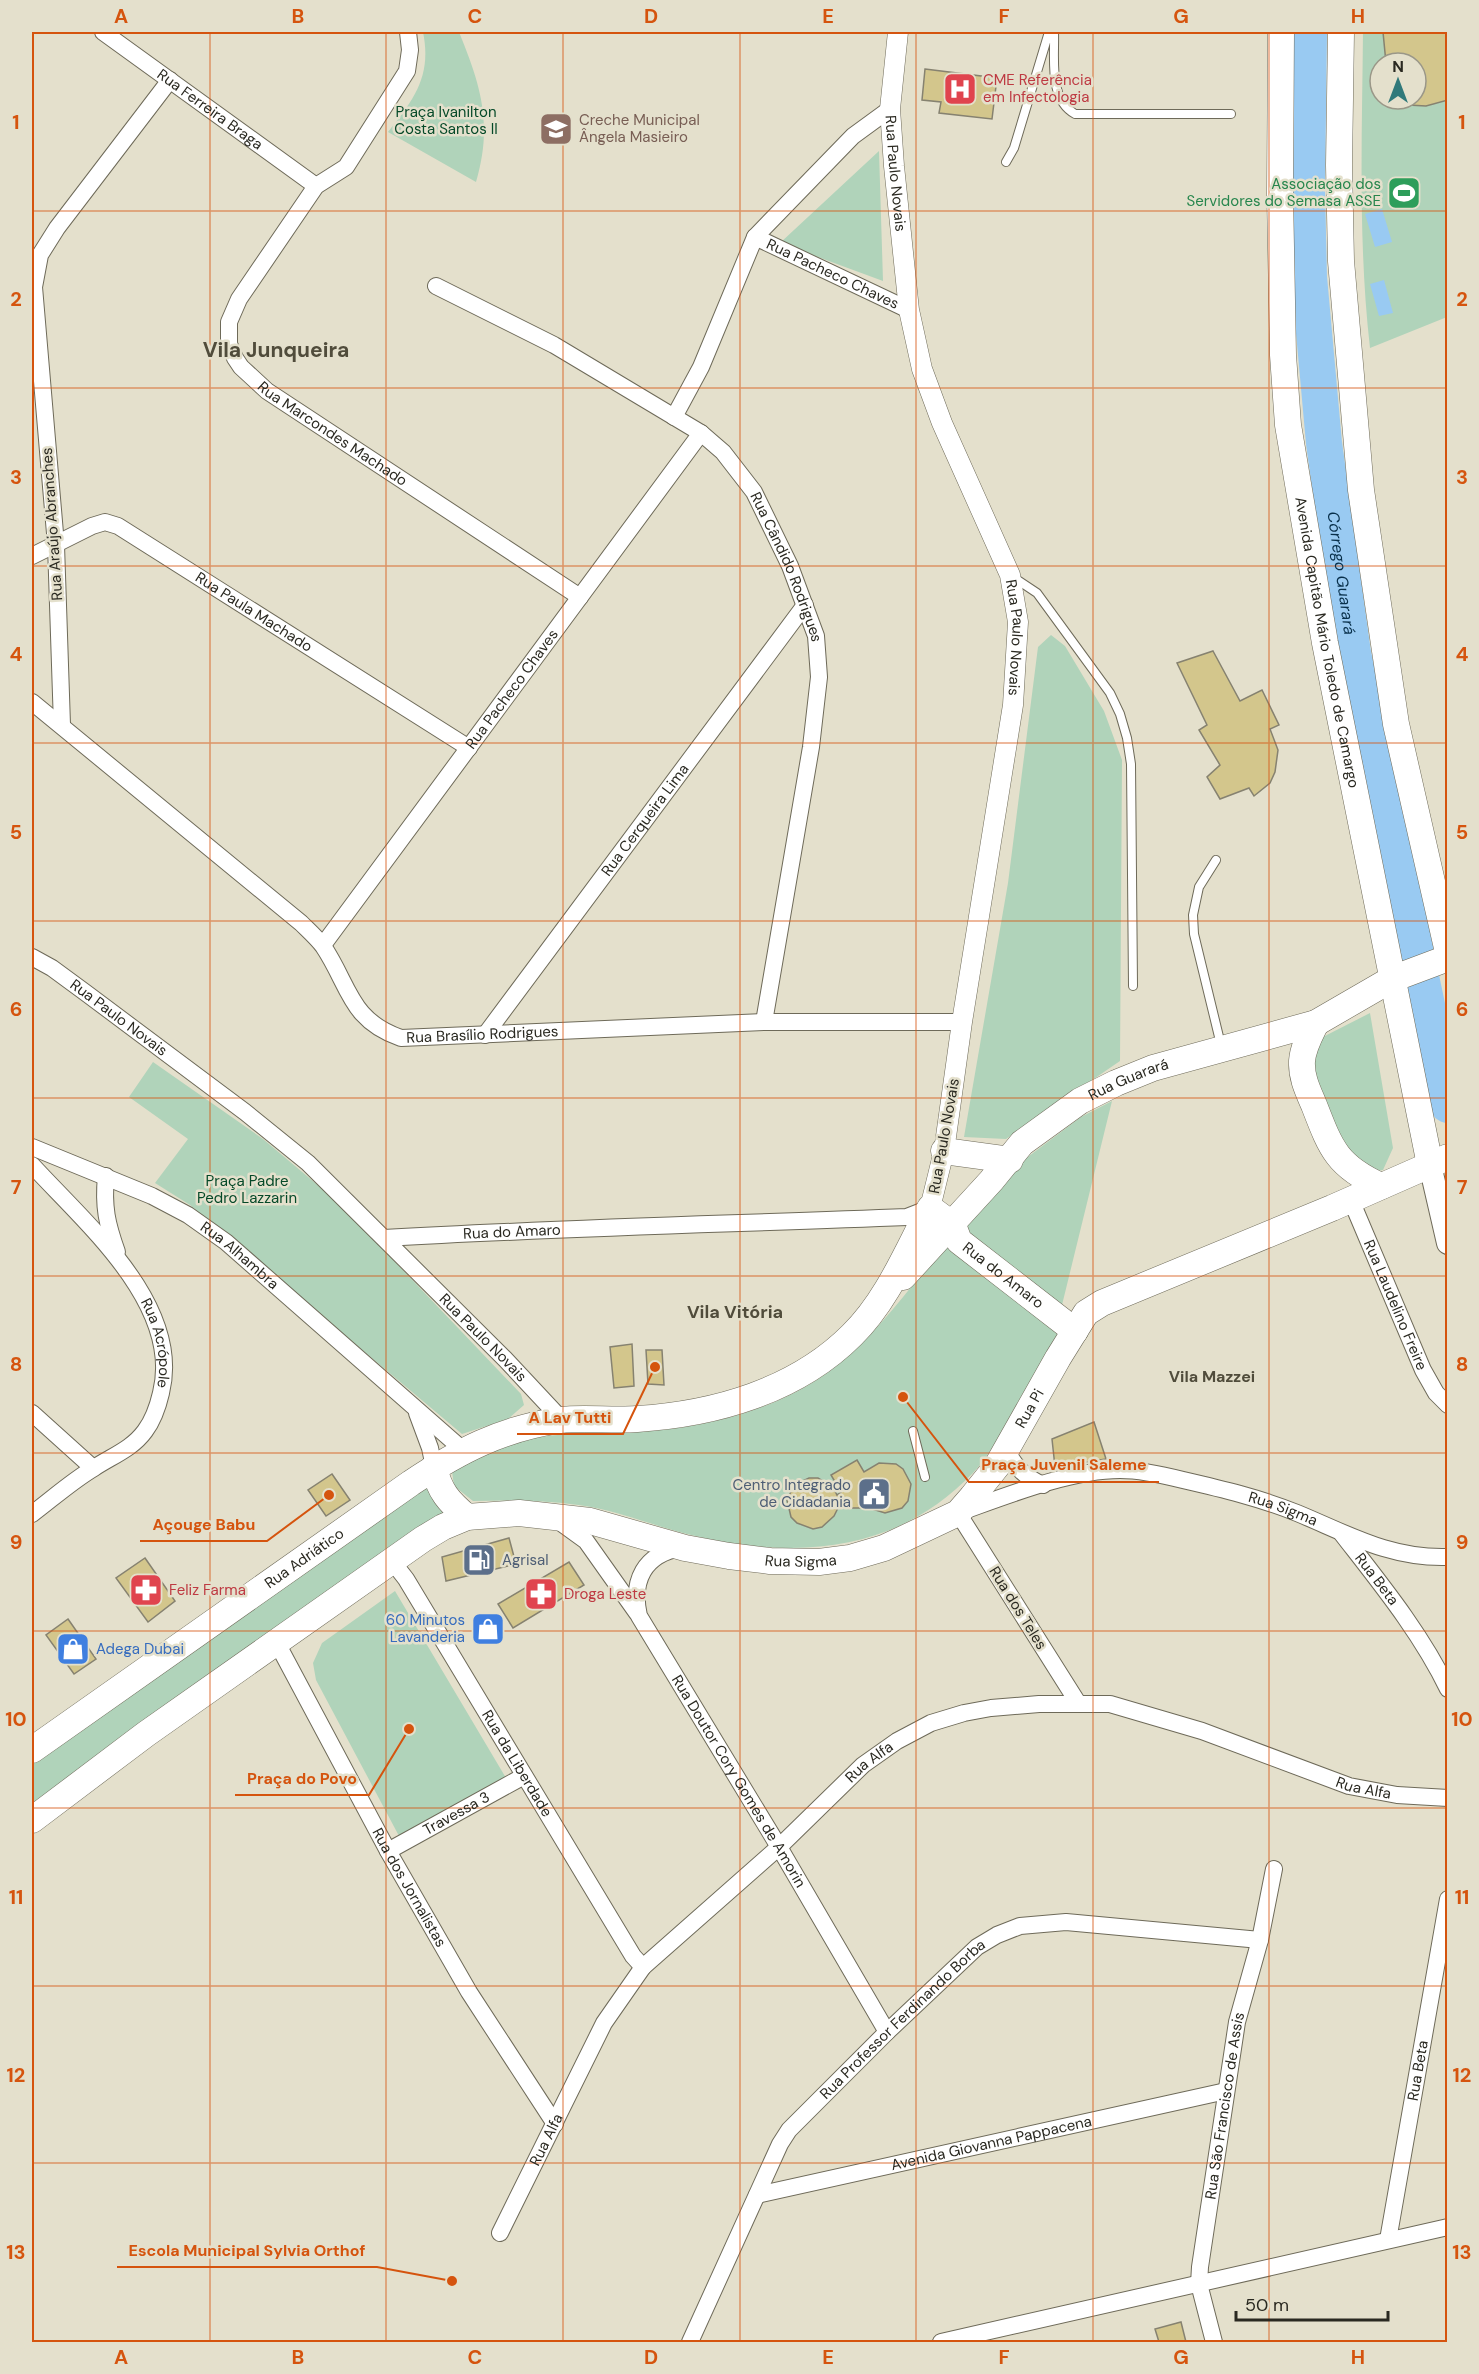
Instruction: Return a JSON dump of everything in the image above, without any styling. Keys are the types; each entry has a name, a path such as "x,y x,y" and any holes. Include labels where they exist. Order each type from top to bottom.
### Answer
{"main road":[{"name":"Avenida Capitão Mário Toledo de Camargo","path":"1281,32 1280,194 1283,356 1288,425 1325,643 1426,965"},
{"name":"Avenida Capitão Mário Toledo de Camargo","path":"1341,32 1339,165 1341,261 1361,490 1396,724 1426,965 1448,1243"},
{"name":"Rua Guarará","path":"876,1305 953,1225 1022,1143 1062,1112 1096,1092 1153,1068 1316,1023 1426,965"},
{"path":"1316,1023 1304,1052 1302,1073 1330,1147 1340,1160 1360,1177 1382,1186"},
{"path":"944,1151 1010,1160"},
{"path":"1075,1331 1086,1313 1102,1303 1351,1200 1441,1160"},
{"name":"Rua do Amaro","path":"930,1208 953,1225 959,1241 1075,1331"},
{"name":"Rua Paulo Novais","path":"562,1420 636,1420 668,1417 736,1402 765,1392 794,1378 826,1358 853,1334 876,1305 930,1208"},
{"name":"Rua Pi","path":"958,1513 997,1466 1075,1331"},
{"name":"Rua Adriático","path":"32,1750 434,1467 490,1437 562,1420"},
{"path":"434,1467 436,1479 445,1497 467,1517"},
{"name":"Rua Sigma","path":"548,1515 590,1521 685,1548 729,1556 770,1561 819,1562 850,1558 884,1548 958,1513"},
{"path":"32,1820 146,1734 443,1527 467,1517 509,1514 548,1515"}],"street":[{"name":"Rua Ferreira Braga","path":"103,32 316,186"},
{"name":"Rua Marcondes Machado","path":"408,32 410,50 406,71 346,167 316,186 239,298 229,322 229,344 242,367 267,391 580,597"},
{"name":"Rua Paulo Novais","path":"898,32 890,109 909,310 922,369 942,423 1010,575 1018,622 1013,705 962,1022 944,1151 930,1208"},
{"name":"Rua Araújo Abranches","path":"62,725 56,545 34,287 40,255 57,228 170,80"},
{"name":"Rua Pacheco Chaves","path":"674,417 701,367 754,237 853,136 890,109"},
{"name":"Rua Pacheco Chaves","path":"754,237 909,310"},
{"name":"Rua Cândido Rodrigues","path":"436,286 554,345 702,433 723,452 754,492 790,566 816,636 819,677 811,747 764,1022"},
{"name":"Rua Pacheco Chaves","path":"323,945 702,433"},
{"name":"Rua Paula Machado","path":"32,556 92,526 105,522 118,526 469,748"},
{"name":"Rua Cerqueira Lima","path":"485,1035 806,605"},
{"name":"Rua Brasílio Rodrigues","path":"32,702 301,923 323,945 346,991 364,1018 384,1032 401,1038 764,1022 962,1022"},
{"name":"Rua Paulo Novais","path":"32,957 52,968 86,993 245,1112 308,1163 505,1359 562,1420"},
{"name":"Rua Alhambra","path":"32,1147 152,1196 188,1215 226,1242 463,1450"},
{"name":"Rua Acrópole","path":"32,1165 121,1262"},
{"name":"Rua Acrópole","path":"32,1514 93,1468 127,1449 145,1431 158,1409 163,1385 165,1356 160,1331 148,1306 121,1262 106,1222 104,1198 106,1176"},
{"name":"Rua Laudelino Freire","path":"1351,1200 1423,1370 1436,1393 1448,1406"},
{"name":"Rua do Amaro","path":"384,1238 510,1231 907,1217 930,1208"},
{"name":"Rua Alhambra","path":"416,1410 430,1448 434,1467"},
{"path":"32,1413 93,1468"},
{"path":"1006,1450 1015,1466 1028,1478 1043,1485"},
{"name":"Rua Sigma","path":"958,1513 1043,1485 1091,1473 1111,1471 1152,1473 1256,1498 1379,1549 1406,1556 1448,1557"},
{"name":"Rua dos Teles","path":"958,1513 1078,1703"},
{"path":"548,1515 572,1529 586,1541 639,1616"},
{"name":"Rua Beta","path":"1341,1533 1378,1580 1436,1666 1448,1689"},
{"name":"Rua Doutor Cory Gomes de Amorin","path":"685,1548 669,1550 655,1558 643,1570 637,1584 635,1600 639,1616 779,1847 887,2032"},
{"name":"Rua da Liberdade","path":"392,1561 406,1579 633,1956 643,1967"},
{"name":"Rua dos Jornalistas","path":"277,1643 388,1851 470,1992 555,2124"},
{"name":"Rua Alfa","path":"500,2233 604,2023 643,1967 779,1847 863,1765 897,1741 931,1723 991,1708 1078,1703 1110,1704 1154,1716 1349,1786 1397,1795 1448,1798"},
{"name":"Travessa 3","path":"388,1851 524,1776"},
{"name":"Rua São Francisco de Assis","path":"1214,2343 1199,2284 1237,2022 1260,1940 1274,1869"},
{"name":"Rua Beta","path":"1388,2240 1448,1899"},
{"name":"Rua Professor Ferdinando Borba","path":"690,2343 780,2144 789,2130 887,2032 977,1947 997,1935 1020,1926 1066,1922 1260,1940"},
{"name":"Avenida Giovanna Pappacena","path":"757,2194 1226,2091"},
{"path":"941,2343 1448,2227"}],"lane":[{"path":"1006,162 1017,138 1049,32"},
{"path":"1054,32 1056,86 1059,100 1067,110 1076,114 1231,114"},
{"path":"1010,575 1037,593 1057,618 1110,693 1120,714 1131,764 1132,986"},
{"path":"1216,860 1199,887 1193,915 1194,934 1222,1050"},
{"path":"913,1431 926,1477"}],"green space":[{"name":"Praça Ivanilton Costa Santos II","path":"423,32 459,32 473,70 479,88 484,123 484,142 476,182 388,132 406,109 419,86 425,62"},
{"name":"Associação dos Servidores do Semasa ASSE","path":"1363,32 1448,32 1447,317 1370,348 1362,230"},
{"path":"879,151 883,281 780,243"},
{"path":"1051,635 1065,646 1104,711 1122,760 1120,1061 1006,1139 964,1137 1008,883 1038,647"},
{"path":"1370,1013 1393,1148 1383,1170 1369,1172 1342,1158 1306,1061 1317,1040"},
{"name":"Praça Padre Pedro Lazzarin","path":"153,1062 263,1139 339,1203 521,1394 524,1405 508,1419 462,1434 190,1205 155,1183 188,1139 129,1097"},
{"path":"1112,1101 1062,1305 960,1226 1021,1162 1081,1117"},
{"path":"945,1245 1058,1333 993,1446 979,1466 942,1500 910,1521 875,1535 840,1544 803,1548 765,1547 687,1534 591,1507 532,1501 473,1501 454,1486 452,1471 457,1462 519,1441 563,1434 635,1432 688,1427 766,1406 790,1395 813,1382 851,1354 893,1309"},
{"path":"426,1486 446,1515 32,1807 32,1762"},
{"path":"395,1591 506,1778 399,1836 316,1680 313,1663 322,1643"}],"water":[{"path":"1382,209 1392,242 1375,247 1365,214"},
{"path":"1384,280 1393,313 1379,316 1370,284"}],"building":[{"path":"1383,32 1448,32 1448,100 1428,105 1428,51 1385,51"},
{"name":"CME Referência em Infectologia","path":"925,69 997,78 992,119 939,113 941,102 922,100"},
{"path":"1213,651 1240,701 1262,690 1279,725 1270,729 1278,750 1275,772 1270,783 1254,796 1249,788 1220,799 1207,777 1220,765 1199,730 1207,725 1177,663"},
{"path":"632,1344 634,1386 614,1388 610,1347"},
{"path":"646,1350 662,1350 664,1385 648,1384"},
{"path":"1094,1422 1106,1459 1055,1467 1052,1439"},
{"name":"Centro Integrado de Cidadania","path":"857,1460 864,1472 879,1463 896,1464 903,1469 911,1484 908,1501 902,1508 885,1513 869,1508 838,1508 834,1516 822,1527 813,1529 797,1523 791,1517 787,1500 794,1485 809,1478 818,1478 833,1487 837,1495 841,1492 831,1475"},
{"path":"332,1474 350,1500 326,1516 308,1490"},
{"name":"Agrisal","path":"509,1538 516,1564 446,1581 442,1557"},
{"name":"Feliz Farma","path":"145,1558 175,1601 148,1622 116,1578"},
{"name":"Droga Leste","path":"569,1562 584,1585 513,1628 498,1604"},
{"path":"68,1619 96,1659 74,1674 46,1635"},
{"path":"1181,2322 1186,2342 1159,2342 1155,2329"}],"waterway":[{"name":"Córrego Guarará","path":"1309,32 1307,189 1309,277 1324,443 1353,653 1448,1105"}],"place":[{"name":"CME Referência em Infectologia","path":"960,89"},
{"name":"Creche Municipal Ângela Masieiro","path":"556,129"},
{"name":"Associação dos Servidores do Semasa ASSE","path":"1404,193"},
{"name":"A Lav Tutti","path":"655,1367"},
{"name":"Praça Juvenil Saleme","path":"903,1397"},
{"name":"Centro Integrado de Cidadania","path":"874,1494"},
{"name":"Açouge Babu","path":"329,1495"},
{"name":"Agrisal","path":"479,1560"},
{"name":"Feliz Farma","path":"146,1590"},
{"name":"Droga Leste","path":"541,1594"},
{"name":"60 Minutos Lavanderia","path":"488,1629"},
{"name":"Adega Dubai","path":"73,1649"},
{"name":"Praça do Povo","path":"409,1729"},
{"name":"Escola Municipal Sylvia Orthof","path":"452,2281"}],"district":[{"name":"Vila Junqueira","path":"276,350"},
{"name":"Vila Vitória","path":"735,1312"},
{"name":"Vila Mazzei","path":"1212,1376"}]}
